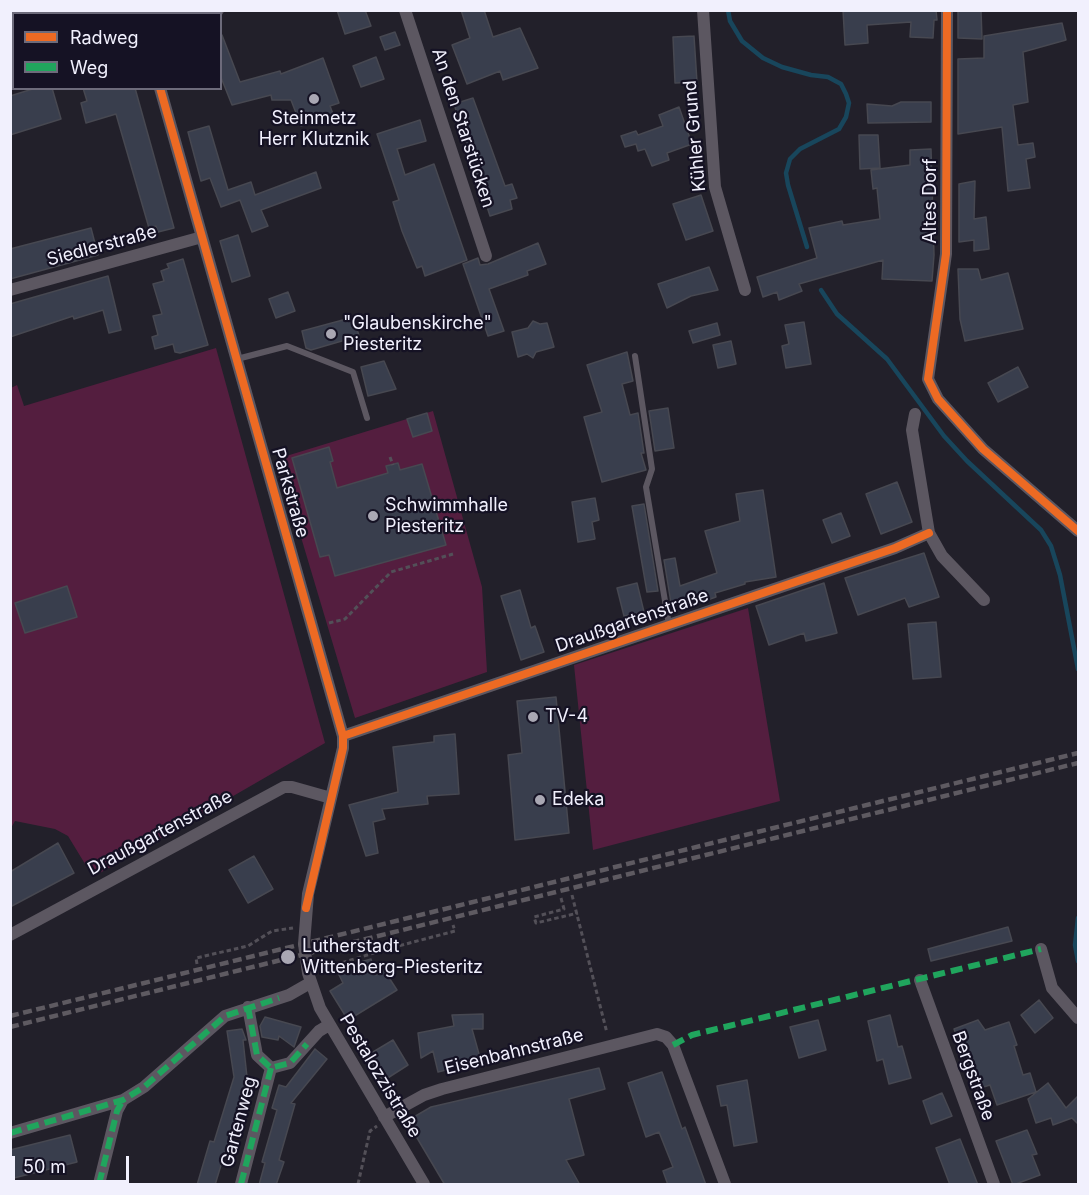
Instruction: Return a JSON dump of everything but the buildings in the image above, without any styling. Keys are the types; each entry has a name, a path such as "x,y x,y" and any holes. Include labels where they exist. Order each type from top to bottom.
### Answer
{"street":[{"name":"An den Starstücken","path":"405,10 486,256"},
{"name":"Kühler Grund","path":"703,10 716,187 745,290"},
{"name":"Altes Dorf","path":"947,10 946,254 941,304 928,369 932,389 983,449 1078,531"},
{"name":"Parkstraße","path":"161,90 343,736 343,748 306,908"},
{"name":"Siedlerstraße","path":"10,290 202,237"},
{"path":"915,414 912,430 929,533 942,556 984,600"},
{"name":"Draußgartenstraße","path":"343,736 895,548 929,533"},
{"name":"Draußgartenstraße","path":"10,935 284,787 292,787 331,798"},
{"name":"Pestalozzistraße","path":"306,908 305,954 310,983 329,1025 424,1185"},
{"path":"1041,949 1052,988 1078,1018"},
{"name":"Bergstraße","path":"920,980 994,1185"},
{"path":"10,1132 123,1100 144,1087 215,1023 248,1007 284,997 310,983"},
{"name":"Gartenweg","path":"248,1007 257,1055 271,1068"},
{"name":"Gartenweg","path":"271,1068 290,1063 319,1031 329,1025"},
{"name":"Eisenbahnstraße","path":"385,1119 442,1089 657,1034 666,1037 673,1045 725,1185"},
{"name":"Gartenweg","path":"241,1185 271,1068"},
{"path":"99,1185 117,1111 123,1100"}],"lane":[{"path":"236,360 287,346 353,372 367,418"},
{"path":"635,356 652,469 646,488 669,625"}],"path":[{"path":"390,457 393,465"},
{"path":"329,623 345,619 391,572 453,554"},
{"path":"572,895 610,1046"},
{"path":"561,898 564,909 534,917 536,923 578,914"},
{"path":"310,983 325,968 455,931 453,925"},
{"path":"197,964 196,958 248,946 272,931 305,926"},
{"path":"358,1185 370,1131 385,1119"}],"shaded area":[{"path":"216,348 325,743 93,877 68,836 55,829 15,821 11,828 11,388 17,385 24,406"},
{"path":"433,411 482,587 487,672 355,718 292,507 283,457"},
{"path":"748,608 780,801 593,850 574,665"}],"waterway":[{"path":"728,10 730,21 742,41 763,58 782,67 828,77 841,84 846,94 849,103 846,117 839,129 800,149 790,159 786,173 807,247"},
{"path":"821,290 837,314 887,359 944,436 967,461 1041,530 1051,546 1060,575 1078,669"},
{"path":"1078,918 1075,945 1078,961"}],"railway":[{"path":"10,1016 1078,753"},
{"path":"10,1027 1078,763"}],"marked path":[{"path":"673,1045 692,1035 1041,949"},
{"path":"10,1133 123,1100 144,1087 225,1016 279,998"},
{"path":"248,1007 257,1055 271,1068 290,1063 307,1044"},
{"path":"241,1184 271,1068"},
{"path":"99,1184 117,1111 123,1100"}],"cycle path":[{"path":"947,10 946,254 928,379 938,399 983,449 1078,531"},
{"path":"161,90 343,736 343,748 306,908"},
{"path":"343,736 895,548 929,533"}],"place":[{"name":"Steinmetz Herr Klutznik","path":"314,99"},
{"name":"\"Glaubenskirche\" Piesteritz","path":"331,334"},
{"name":"Schwimmhalle Piesteritz","path":"373,516"},
{"name":"TV-4","path":"533,717"},
{"name":"Edeka","path":"540,800"},
{"name":"Lutherstadt Wittenberg-Piesteritz","path":"288,957"}]}
